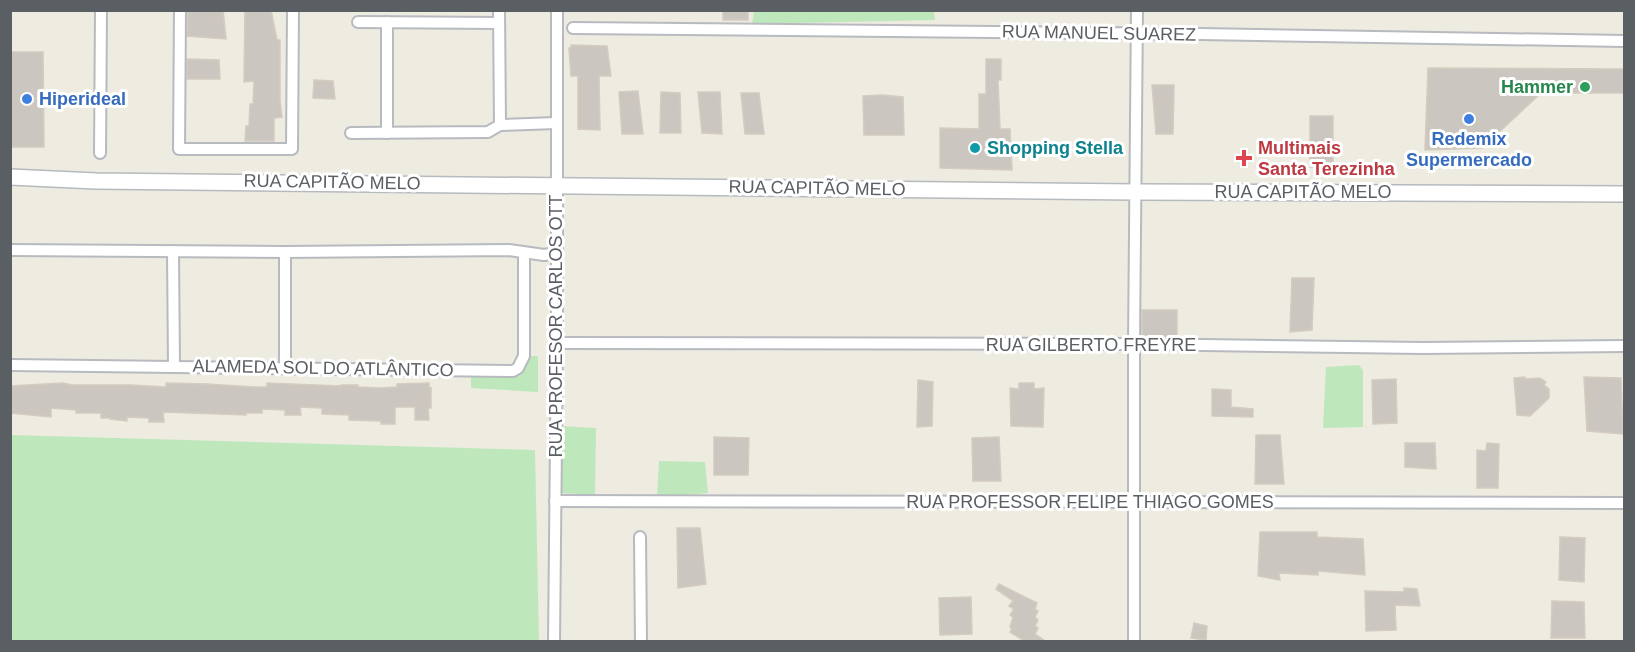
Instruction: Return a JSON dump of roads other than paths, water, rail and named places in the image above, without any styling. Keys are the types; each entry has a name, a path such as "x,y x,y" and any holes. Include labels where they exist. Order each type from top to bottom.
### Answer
{"main road":[{"name":"RUA CAPITÃO MELO","path":"10,177 96,181 1135,192 1624,194"}],"street":[{"path":"100,153 101,10"},
{"path":"180,10 179,149 292,149 293,10"},
{"path":"499,10 500,124"},
{"name":"RUA PROFESOR CARLOS OTT","path":"554,642 557,10"},
{"path":"1134,642 1137,10"},
{"path":"358,22 499,23"},
{"path":"387,22 387,133"},
{"name":"RUA MANUEL SUAREZ","path":"573,28 1136,33 1624,41"},
{"path":"351,133 488,132 500,124 556,123"},
{"path":"10,250 285,252 509,250 543,255 557,253"},
{"path":"173,251 174,366"},
{"path":"285,252 285,368"},
{"name":"ALAMEDA SOL DO ATLÂNTICO","path":"10,365 506,372 518,368 524,356 524,253"},
{"name":"RUA GILBERTO FREYRE","path":"557,343 1134,344 1424,348 1624,346"},
{"name":"RUA PROFESSOR FELIPE THIAGO GOMES","path":"555,501 1624,503"},
{"path":"640,537 641,642"}],"place":[{"name":"Hammer","path":"1585,87"},
{"name":"Hiperideal","path":"27,99"},
{"name":"Redemix Supermercado","path":"1469,119"},
{"name":"Shopping Stella","path":"975,148"},
{"name":"Multimais Santa Terezinha","path":"1244,158"}]}
